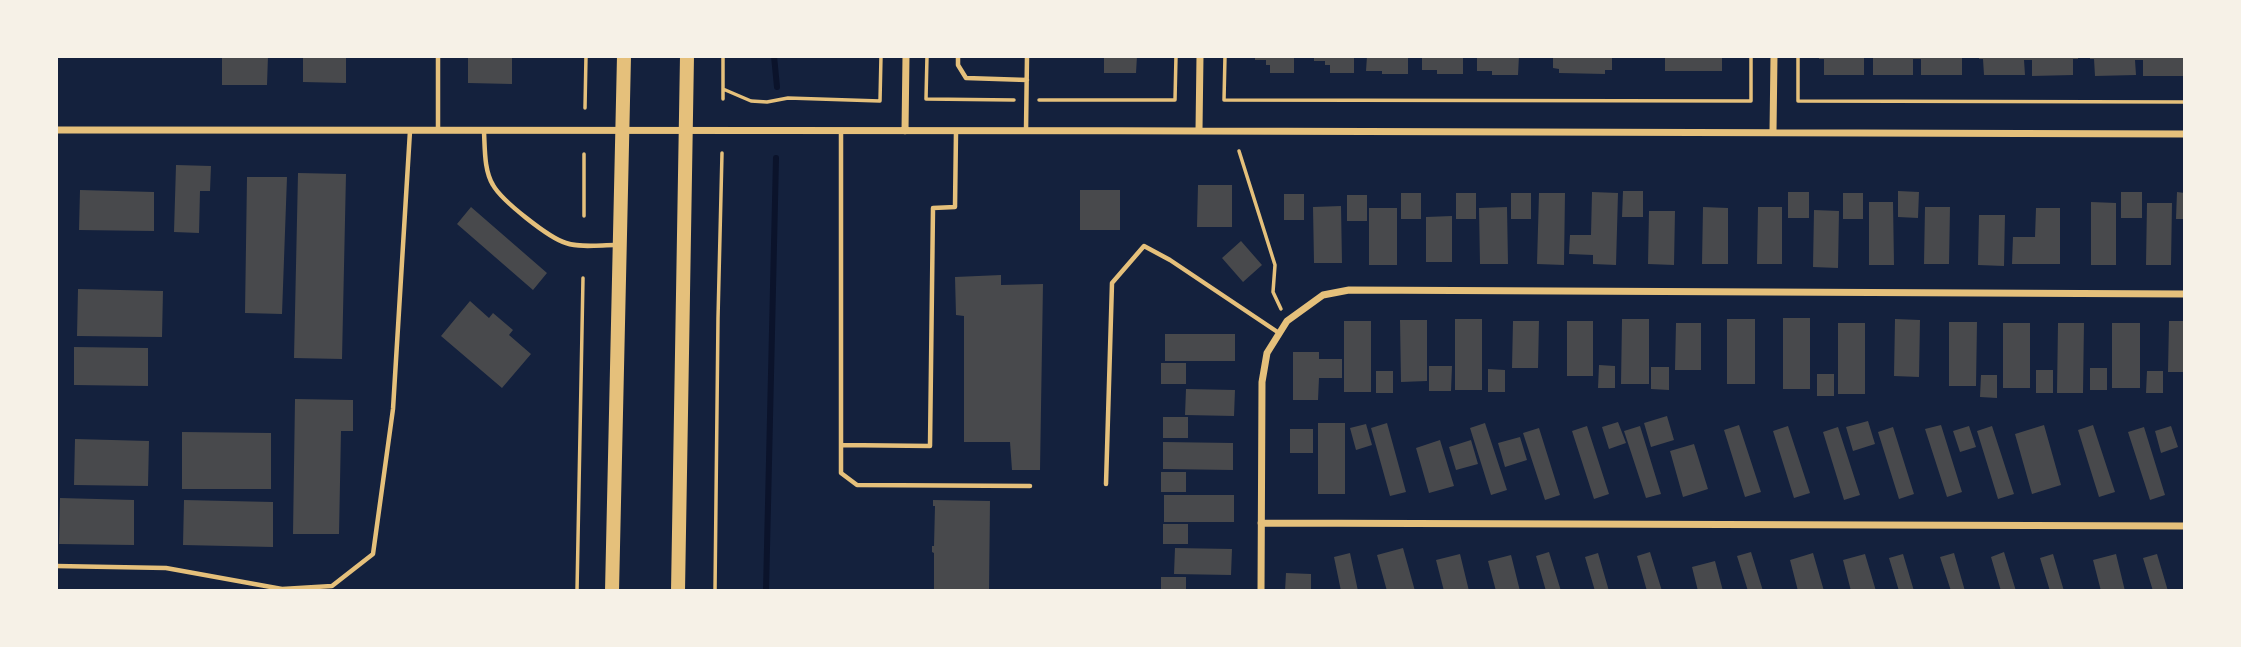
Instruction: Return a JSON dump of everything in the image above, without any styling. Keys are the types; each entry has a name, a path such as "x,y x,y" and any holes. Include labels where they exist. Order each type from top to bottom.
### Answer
{"main road":[{"path":"612,591 624,56"},
{"path":"678,591 687,56"}],"street":[{"path":"905,131 906,56"},
{"path":"1199,130 1200,56"},
{"path":"1773,132 1774,56"},
{"path":"56,130 1199,130 2185,134"},
{"path":"1262,591 1262,382 1267,354 1287,321 1323,295 1349,290 2185,294"},
{"path":"1261,523 2185,526"}],"lane":[{"path":"438,56 438,131"},
{"path":"958,56 958,65 966,78 1027,80"},
{"path":"1026,131 1027,56"},
{"path":"56,566 166,568 282,589 332,586 373,554 393,409 410,131"},
{"path":"484,132 486,162 493,185 530,220 552,237 568,244 620,245"},
{"path":"841,132 841,473 857,485 1030,486"},
{"path":"841,445 930,446 933,208 955,207 956,132"},
{"path":"1106,484 1112,283 1144,246 1170,260 1279,333"}],"path":[{"path":"584,108 586,56"},
{"path":"723,56 723,99"},
{"path":"723,89 751,101 767,102 788,98 880,101 881,56"},
{"path":"927,56 926,99 1026,100 1175,100 1176,56"},
{"path":"1224,56 1224,100 1416,101 1751,101 1751,56"},
{"path":"1798,56 1798,101 2185,102"},
{"path":"1240,151 1275,265 1273,292 1287,321"},
{"path":"715,591 722,153"},
{"path":"584,154 584,216"},
{"path":"577,591 583,278"}],"building":[{"path":"222,56 268,56 267,85 222,85"},
{"path":"303,56 346,56 346,83 303,82"},
{"path":"468,56 512,56 512,84 468,83"},
{"path":"1104,56 1137,56 1136,73 1104,73"},
{"path":"1255,56 1294,56 1294,73 1270,73 1270,65 1266,65 1266,60 1255,60"},
{"path":"1314,56 1354,56 1354,73 1330,73 1330,65 1325,65 1325,61 1314,61"},
{"path":"1367,56 1408,56 1408,74 1366,71"},
{"path":"1422,56 1463,56 1463,74 1437,74 1437,70 1422,70"},
{"path":"1477,56 1519,56 1518,75 1492,75 1492,71 1477,71"},
{"path":"1553,56 1612,56 1612,70 1605,70 1605,74 1559,73 1559,69 1553,68"},
{"path":"1665,56 1722,56 1722,71 1665,71"},
{"path":"1819,56 1864,56 1864,75 1824,75 1824,59 1819,59"},
{"path":"1873,56 1962,56 1962,75 1921,75 1921,59 1913,59 1913,75 1873,75"},
{"path":"1979,56 2078,56 2078,59 2073,59 2073,75 2032,76 2032,60 2024,60 2025,75 1984,75 1983,59 1979,59"},
{"path":"2090,56 2185,56 2184,76 2143,76 2143,60 2135,60 2136,75 2095,76 2094,59 2090,59"},
{"path":"176,165 211,166 210,191 200,191 199,233 174,232"},
{"path":"298,173 346,174 342,359 294,358"},
{"path":"247,177 287,177 282,314 245,313"},
{"path":"1198,185 1232,185 1232,227 1197,227"},
{"path":"80,190 154,192 154,231 79,230"},
{"path":"1080,190 1120,190 1120,230 1080,230"},
{"path":"1623,191 1643,191 1643,217 1622,217"},
{"path":"1898,191 1919,192 1918,218 1898,217"},
{"path":"1592,192 1618,193 1616,265 1593,264 1593,255 1569,254 1570,235 1591,235"},
{"path":"1788,192 1809,192 1809,218 1788,218"},
{"path":"2121,192 2142,192 2142,218 2121,218"},
{"path":"2177,192 2185,193 2185,219 2176,219"},
{"path":"1401,193 1421,193 1421,219 1401,219"},
{"path":"1456,193 1476,193 1476,219 1456,219"},
{"path":"1511,193 1531,193 1531,219 1511,219"},
{"path":"1539,193 1565,193 1564,265 1537,264"},
{"path":"1843,193 1863,193 1863,219 1843,219"},
{"path":"1284,194 1304,194 1304,220 1284,220"},
{"path":"1347,195 1367,195 1367,221 1347,221"},
{"path":"1869,202 1893,202 1894,265 1869,265"},
{"path":"2091,202 2116,203 2116,265 2091,265"},
{"path":"2147,203 2172,203 2171,265 2146,265"},
{"path":"1341,206 1342,263 1314,263 1313,207"},
{"path":"471,207 547,273 533,290 457,224"},
{"path":"1507,207 1508,264 1480,264 1479,208"},
{"path":"1703,207 1728,208 1728,264 1702,264"},
{"path":"1758,207 1782,207 1782,264 1757,264"},
{"path":"1925,207 1950,207 1949,264 1924,264"},
{"path":"1369,208 1397,208 1397,265 1369,265"},
{"path":"2036,208 2060,208 2060,264 2012,264 2013,237 2035,237"},
{"path":"1814,210 1839,211 1838,268 1813,267"},
{"path":"1649,211 1675,211 1674,265 1648,264"},
{"path":"1979,215 2005,215 2004,266 1978,265"},
{"path":"1452,216 1452,262 1426,262 1426,217"},
{"path":"1241,241 1262,265 1243,282 1222,258"},
{"path":"1001,275 1001,285 1043,284 1040,470 1012,470 1010,442 964,442 964,316 956,315 955,277"},
{"path":"78,289 163,291 162,337 77,336"},
{"path":"470,301 489,318 493,313 513,330 509,335 531,354 502,388 441,336"},
{"path":"1783,318 1810,318 1810,389 1783,389"},
{"path":"1455,319 1482,319 1482,390 1455,390"},
{"path":"1622,319 1649,319 1649,384 1621,384"},
{"path":"1727,319 1755,319 1755,384 1727,384"},
{"path":"1895,319 1920,320 1919,377 1894,376"},
{"path":"1400,320 1427,320 1427,381 1401,382"},
{"path":"1344,321 1371,321 1371,392 1344,392"},
{"path":"1513,321 1539,321 1538,368 1512,368"},
{"path":"1567,321 1593,321 1593,376 1567,376"},
{"path":"2169,321 2185,321 2185,372 2168,372"},
{"path":"1949,322 1977,322 1976,386 1949,386"},
{"path":"1676,323 1701,323 1701,370 1675,370"},
{"path":"1838,323 1865,323 1865,394 1838,394"},
{"path":"2003,323 2030,323 2030,388 2003,388"},
{"path":"2058,323 2084,323 2083,393 2057,393"},
{"path":"2112,323 2140,323 2140,388 2112,388"},
{"path":"1165,334 1235,334 1235,361 1165,361"},
{"path":"74,347 148,348 148,386 74,385"},
{"path":"1293,352 1319,352 1319,359 1342,359 1342,378 1319,378 1318,400 1293,400"},
{"path":"1161,363 1186,363 1186,384 1161,384"},
{"path":"1599,365 1615,366 1615,388 1598,388"},
{"path":"1429,366 1452,366 1451,391 1429,391"},
{"path":"1651,367 1669,367 1669,390 1651,389"},
{"path":"2090,368 2107,368 2107,390 2090,390"},
{"path":"1488,369 1505,370 1505,392 1488,392"},
{"path":"2036,370 2053,370 2053,393 2036,393"},
{"path":"1376,371 1393,371 1393,393 1376,393"},
{"path":"2147,371 2163,371 2163,393 2146,393"},
{"path":"1817,374 1834,374 1834,396 1817,396"},
{"path":"1981,375 1997,375 1997,398 1980,397"},
{"path":"1186,389 1235,390 1234,416 1185,415"},
{"path":"295,399 353,400 353,431 341,431 339,534 293,534"},
{"path":"1667,416 1674,440 1651,447 1644,423"},
{"path":"1163,417 1188,417 1188,438 1163,438"},
{"path":"1868,421 1875,444 1853,451 1846,427"},
{"path":"1618,422 1626,443 1609,449 1602,427"},
{"path":"1318,423 1345,423 1345,494 1318,494"},
{"path":"1387,423 1406,492 1390,496 1371,428"},
{"path":"1485,423 1507,490 1491,495 1470,428"},
{"path":"1366,424 1372,445 1356,450 1350,428"},
{"path":"1739,425 1761,492 1745,497 1724,430"},
{"path":"1941,425 1962,492 1947,497 1925,429"},
{"path":"2044,425 2061,485 2032,494 2015,434"},
{"path":"2093,425 2115,492 2099,497 2078,430"},
{"path":"1587,426 1609,494 1594,499 1572,431"},
{"path":"1640,426 1661,494 1646,498 1624,431"},
{"path":"1788,426 1810,493 1794,498 1773,431"},
{"path":"1969,426 1976,447 1960,452 1953,431"},
{"path":"1992,426 2014,494 1998,499 1977,431"},
{"path":"2171,426 2178,447 2161,453 2155,431"},
{"path":"1838,427 1860,495 1844,500 1823,432"},
{"path":"1893,427 1914,494 1899,499 1878,432"},
{"path":"2144,427 2165,495 2150,500 2128,432"},
{"path":"1539,428 1560,495 1545,500 1523,433"},
{"path":"1290,429 1313,429 1313,453 1290,453"},
{"path":"182,432 271,433 271,489 182,489"},
{"path":"1520,437 1527,460 1505,467 1498,443"},
{"path":"75,439 149,441 148,486 74,485"},
{"path":"1440,440 1454,486 1429,493 1416,448"},
{"path":"1471,440 1478,464 1456,470 1449,447"},
{"path":"1163,442 1233,443 1233,470 1163,469"},
{"path":"1694,444 1708,489 1683,497 1670,451"},
{"path":"1161,472 1186,472 1186,492 1161,492"},
{"path":"1164,495 1234,495 1234,522 1164,522"},
{"path":"60,498 134,500 134,545 59,544"},
{"path":"184,500 273,502 273,547 183,545"},
{"path":"933,500 990,501 989,591 934,591"},
{"path":"1163,524 1188,524 1188,544 1163,544"},
{"path":"1175,548 1232,549 1231,575 1174,574"},
{"path":"1403,548 1415,591 1387,591 1377,555"},
{"path":"1549,552 1561,591 1546,591 1536,556"},
{"path":"1650,552 1662,591 1647,591 1637,556"},
{"path":"1751,552 1763,591 1748,591 1737,556"},
{"path":"2004,552 2016,591 2001,591 1991,557"},
{"path":"1350,553 1358,591 1341,591 1334,557"},
{"path":"1598,553 1609,591 1595,591 1585,557"},
{"path":"1813,553 1824,591 1798,591 1790,560"},
{"path":"1954,553 1965,591 1951,591 1940,557"},
{"path":"1460,554 1469,591 1444,591 1436,560"},
{"path":"1865,554 1876,591 1851,591 1843,560"},
{"path":"1903,554 1914,591 1899,591 1889,558"},
{"path":"2053,554 2064,591 2050,591 2040,558"},
{"path":"2116,554 2125,591 2101,591 2093,560"},
{"path":"2157,554 2168,591 2153,591 2143,558"},
{"path":"1511,555 1520,591 1496,591 1488,561"},
{"path":"1715,561 1723,591 1698,591 1692,567"},
{"path":"1286,573 1311,574 1311,591 1285,591"},
{"path":"1161,577 1186,577 1186,591 1161,591"}],"waterway":[{"path":"774,56 777,87"},
{"path":"766,591 776,158"}]}
